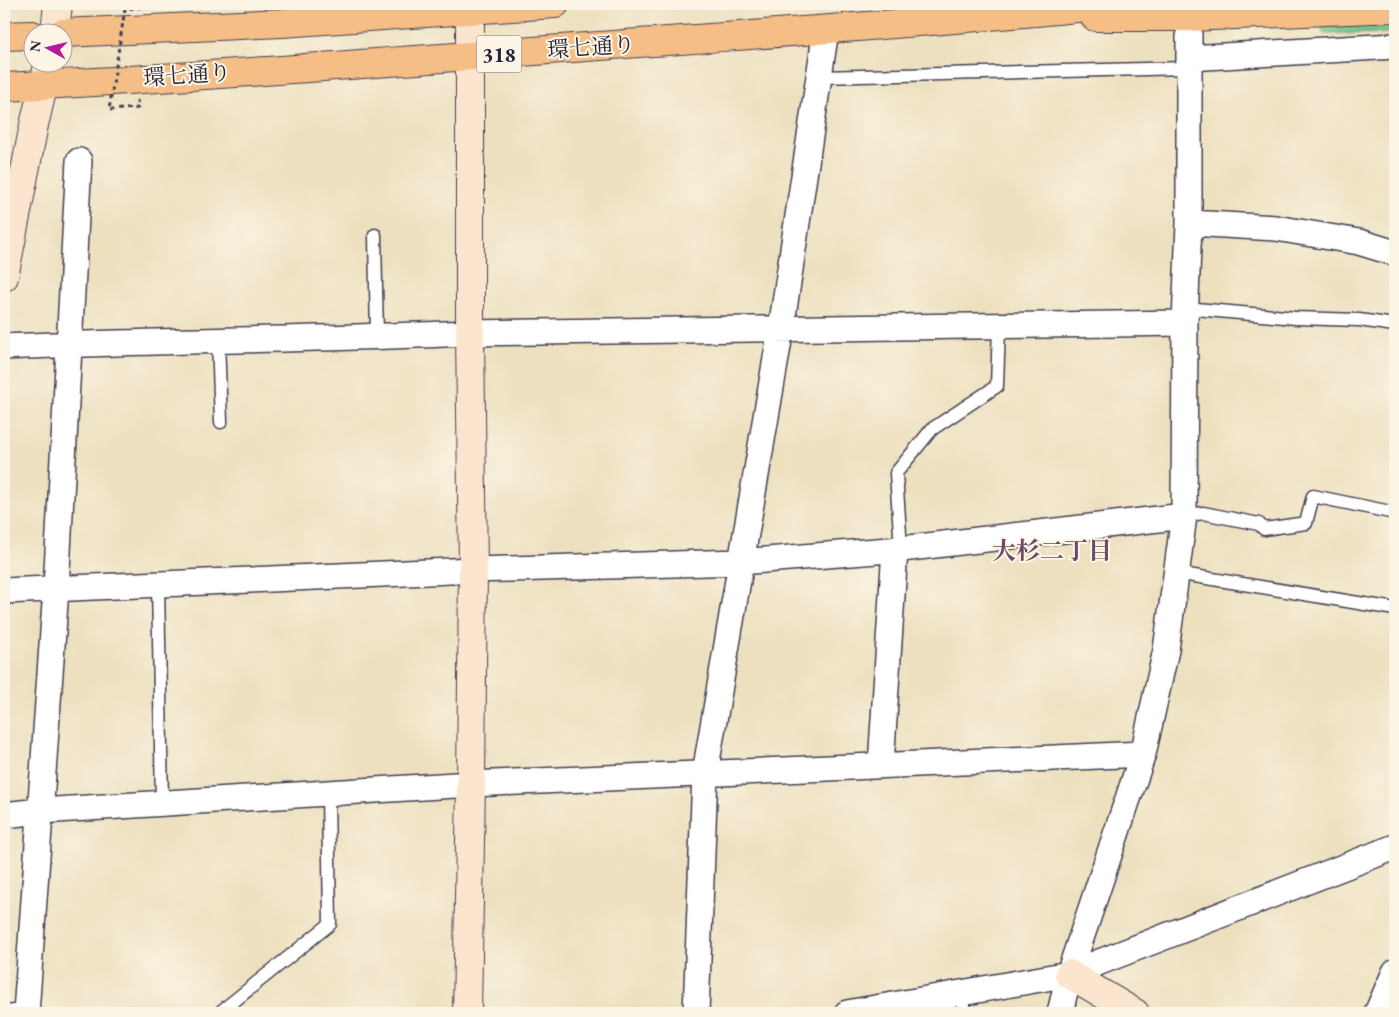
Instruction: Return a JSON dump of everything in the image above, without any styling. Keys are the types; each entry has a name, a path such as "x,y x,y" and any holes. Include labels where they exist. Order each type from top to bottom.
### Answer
{"main road":[{"name":"環七通り","path":"72,33 282,23 470,7 555,4"},
{"name":"環七通り","path":"4,87 46,74 470,56 994,17 1118,4"},
{"path":"994,17 1189,10 1395,8"},
{"path":"4,36 22,35"}],"street":[{"path":"56,22 58,4"},
{"path":"466,1013 474,570 470,333 470,7"},
{"path":"1060,1013 1069,974 1143,754 1166,650 1184,516 1185,316 1189,223 1189,10"},
{"path":"696,1013 705,773 781,329 826,30"},
{"path":"1189,63 1395,46"},
{"path":"4,277 46,74"},
{"path":"19,1012 40,810 56,588 79,161"},
{"path":"1189,223 1276,228 1359,242 1395,253"},
{"path":"4,347 470,333 999,326 1185,316"},
{"path":"4,591 474,570 740,562 898,549 1184,516"},
{"path":"881,765 898,549"},
{"path":"4,814 40,810 471,784 1143,754"},
{"path":"847,1013 963,1003 1069,974 1395,846"},
{"path":"1377,1013 1395,972"},
{"path":"1069,974 1135,1013"}],"lane":[{"path":"818,77 1189,63"},
{"path":"375,235 377,337"},
{"path":"1185,316 1359,320 1395,325"},
{"path":"898,549 896,473 932,429 997,386 999,326"},
{"path":"218,340 221,422"},
{"path":"1184,516 1203,513 1259,524 1264,529 1306,523 1313,496 1395,512"},
{"path":"1176,573 1395,609"},
{"path":"158,584 162,803"},
{"path":"219,1013 330,924 328,793"}],"path":[{"path":"137,100 138,108 109,110 126,9 144,7 144,4"}],"green space":[{"path":"1395,23 1395,33 1324,34 1321,28"}],"district":[{"name":"大杉二丁目","path":"1052,550"}]}
